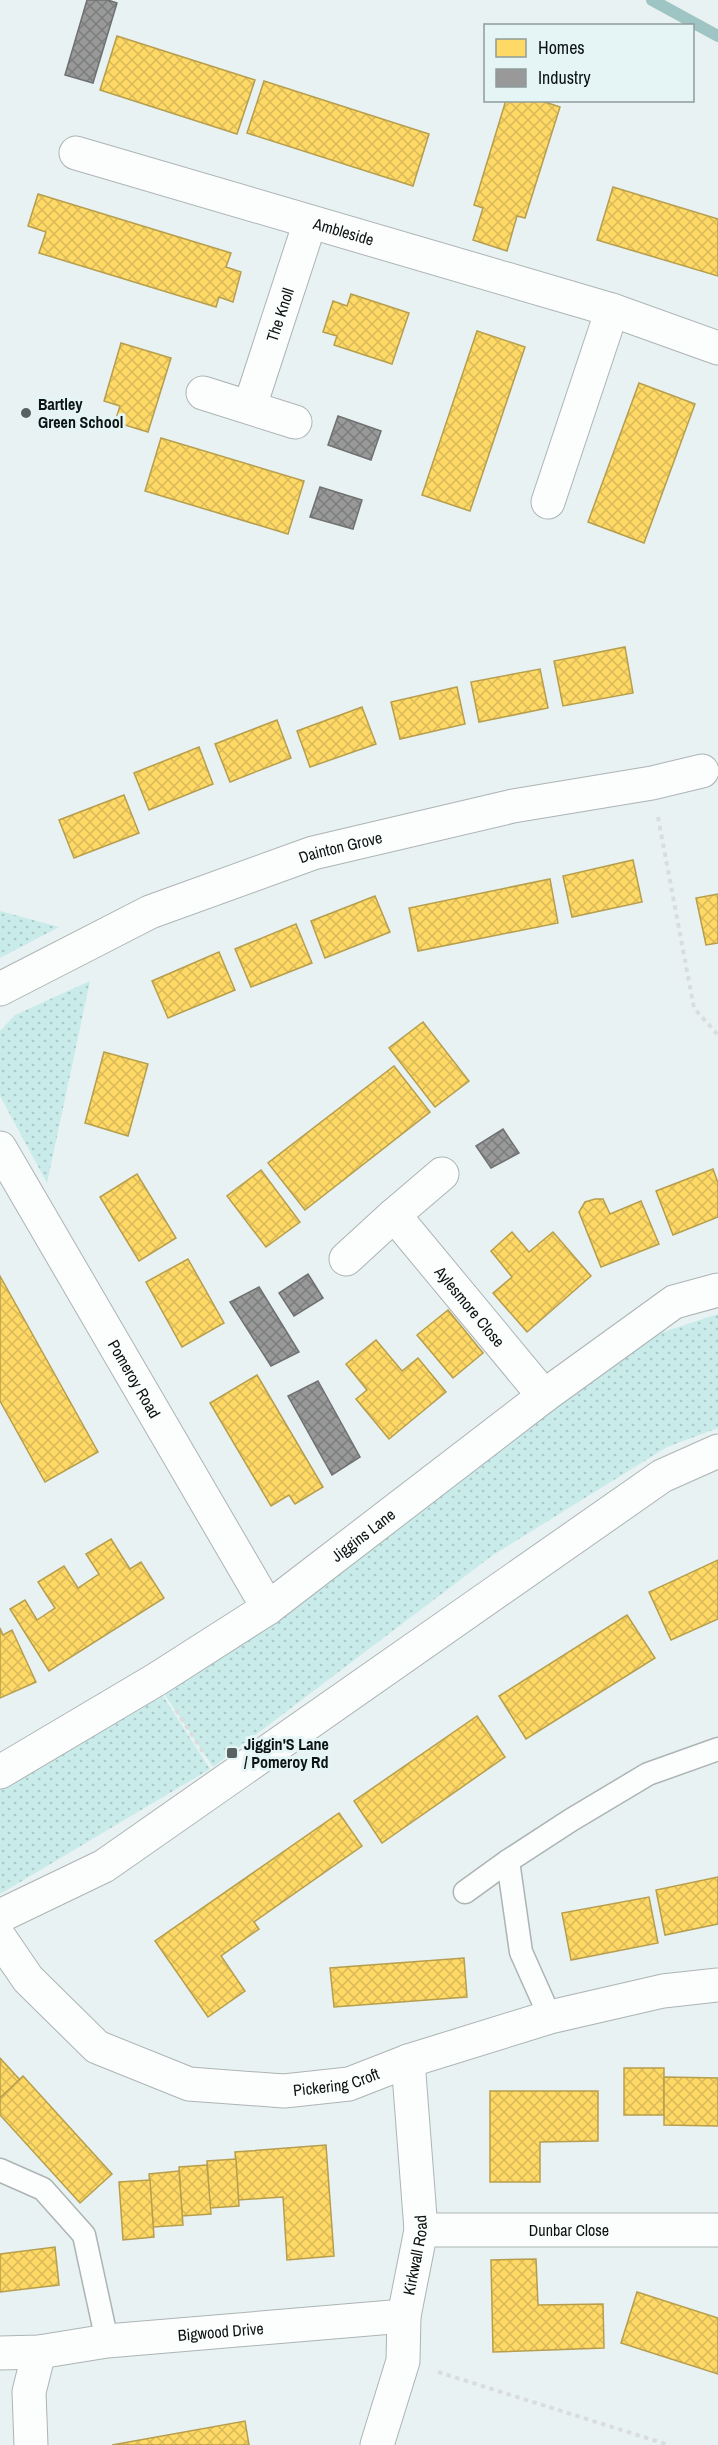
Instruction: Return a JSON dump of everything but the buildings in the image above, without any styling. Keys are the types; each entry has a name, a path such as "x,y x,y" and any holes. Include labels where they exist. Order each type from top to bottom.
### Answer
{"street":[{"name":"Ambleside","path":"76,153 612,310 718,348"},
{"name":"The Knoll","path":"250,406 310,222"},
{"path":"548,502 612,310"},
{"path":"203,393 295,422"},
{"name":"Dainton Grove","path":"0,989 150,912 313,853 513,807 652,783 702,771"},
{"name":"Pomeroy Road","path":"4,1166 268,1608"},
{"path":"346,1259 442,1174"},
{"name":"Aylesmore Close","path":"394,1215 544,1396"},
{"name":"Jiggins Lane","path":"0,1772 157,1679 268,1608 544,1396 674,1302 718,1290"},
{"path":"0,1916 104,1866 221,1782 662,1476 718,1451"},
{"name":"Pickering Croft","path":"0,1938 28,1979 97,2047 189,2084 284,2091 349,2084 408,2061 549,2017 663,1991 718,1985"},
{"name":"Kirkwall Road","path":"377,2445 404,2361 404,2316 421,2230 408,2061"},
{"name":"Dunbar Close","path":"421,2230 718,2230"},
{"name":"Bigwood Drive","path":"0,2353 39,2352 107,2341 404,2316"},
{"path":"31,2445 29,2392 39,2352"}],"lane":[{"path":"465,1892 571,1820 648,1774 718,1749"},
{"path":"508,1861 521,1952 549,2017"},
{"path":"0,2170 42,2189 84,2235 107,2341"}],"path":[{"path":"652,783 694,1008 718,1035"},
{"path":"157,1679 221,1782"},
{"path":"404,2361 669,2445"}],"shaded area":[{"path":"0,911 59,927 0,958"},
{"path":"90,981 47,1183 0,1096 0,1031 15,1015"},
{"path":"718,1314 718,1428 667,1447 493,1555 213,1767 165,1695 270,1624 654,1335"},
{"path":"163,1696 210,1769 0,1894 0,1787"}],"waterway":[{"path":"652,0 718,36"}],"place":[{"name":"Bartley Green School","path":"26,413"},
{"name":"Jiggin'S Lane / Pomeroy Rd","path":"232,1753"}]}
